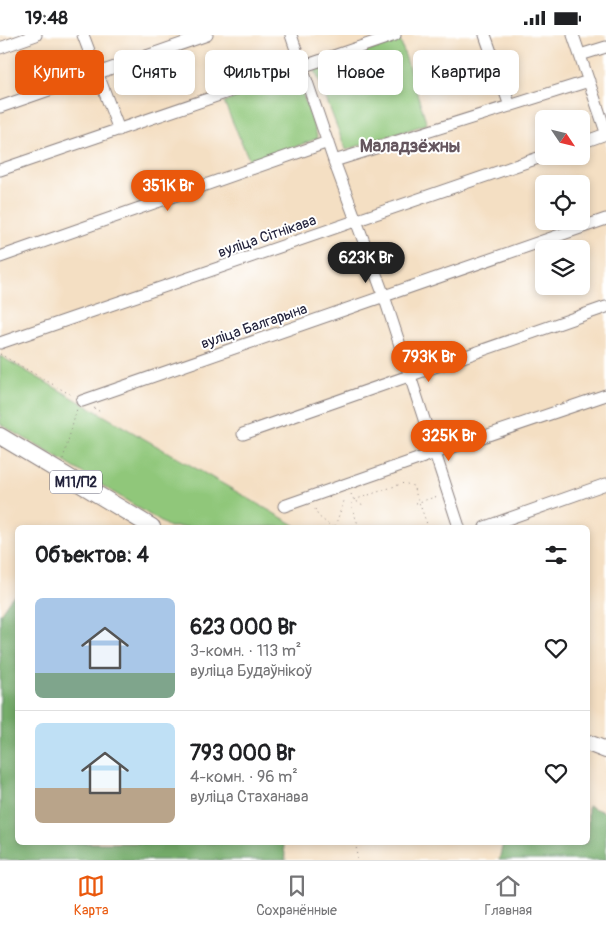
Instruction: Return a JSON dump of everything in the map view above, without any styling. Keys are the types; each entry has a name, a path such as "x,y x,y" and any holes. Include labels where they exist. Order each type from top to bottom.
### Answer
{"highway":[{"name":"М11/П2","path":"0,435 149,525"},
{"path":"590,744 606,750"}],"street":[{"path":"0,48 36,35"},
{"path":"83,35 89,50"},
{"path":"104,71 207,35"},
{"path":"291,35 296,50"},
{"path":"308,65 395,35"},
{"path":"485,35 510,106"},
{"path":"573,35 606,133 590,139"},
{"path":"580,55 606,47"},
{"path":"334,161 589,81"},
{"path":"308,84 384,296 459,525"},
{"path":"104,91 119,130"},
{"path":"0,107 34,95"},
{"path":"0,170 221,95"},
{"path":"0,257 328,142"},
{"name":"вуліца Сітнікава","path":"0,343 535,159"},
{"name":"вуліца Балгарына","path":"82,401 606,219"},
{"path":"243,434 606,307"},
{"path":"284,506 606,395"},
{"path":"491,525 606,484"}],"path":[{"path":"0,354 102,413"},
{"path":"57,470 64,458 76,411 82,401"},
{"path":"358,525 351,505 354,500 404,483 413,486 426,525"},
{"path":"418,503 448,493"},
{"path":"351,494 354,500 365,506"},
{"path":"335,525 344,501"},
{"path":"315,509 318,515 330,525"},
{"path":"356,845 357,860"}],"green space":[{"path":"400,40 413,80 413,95 418,95 427,124 346,150 325,95 403,95 403,50 372,50"},
{"path":"243,95 303,95 318,138 251,164 224,102"},
{"path":"0,356 295,525 166,525 0,424"},
{"path":"15,595 15,845 283,845 286,860 0,860 0,614"},
{"path":"590,807 606,813 606,860 499,860 503,845 590,845"}],"district":[{"name":"Маладзёжны","path":"410,146"}]}
